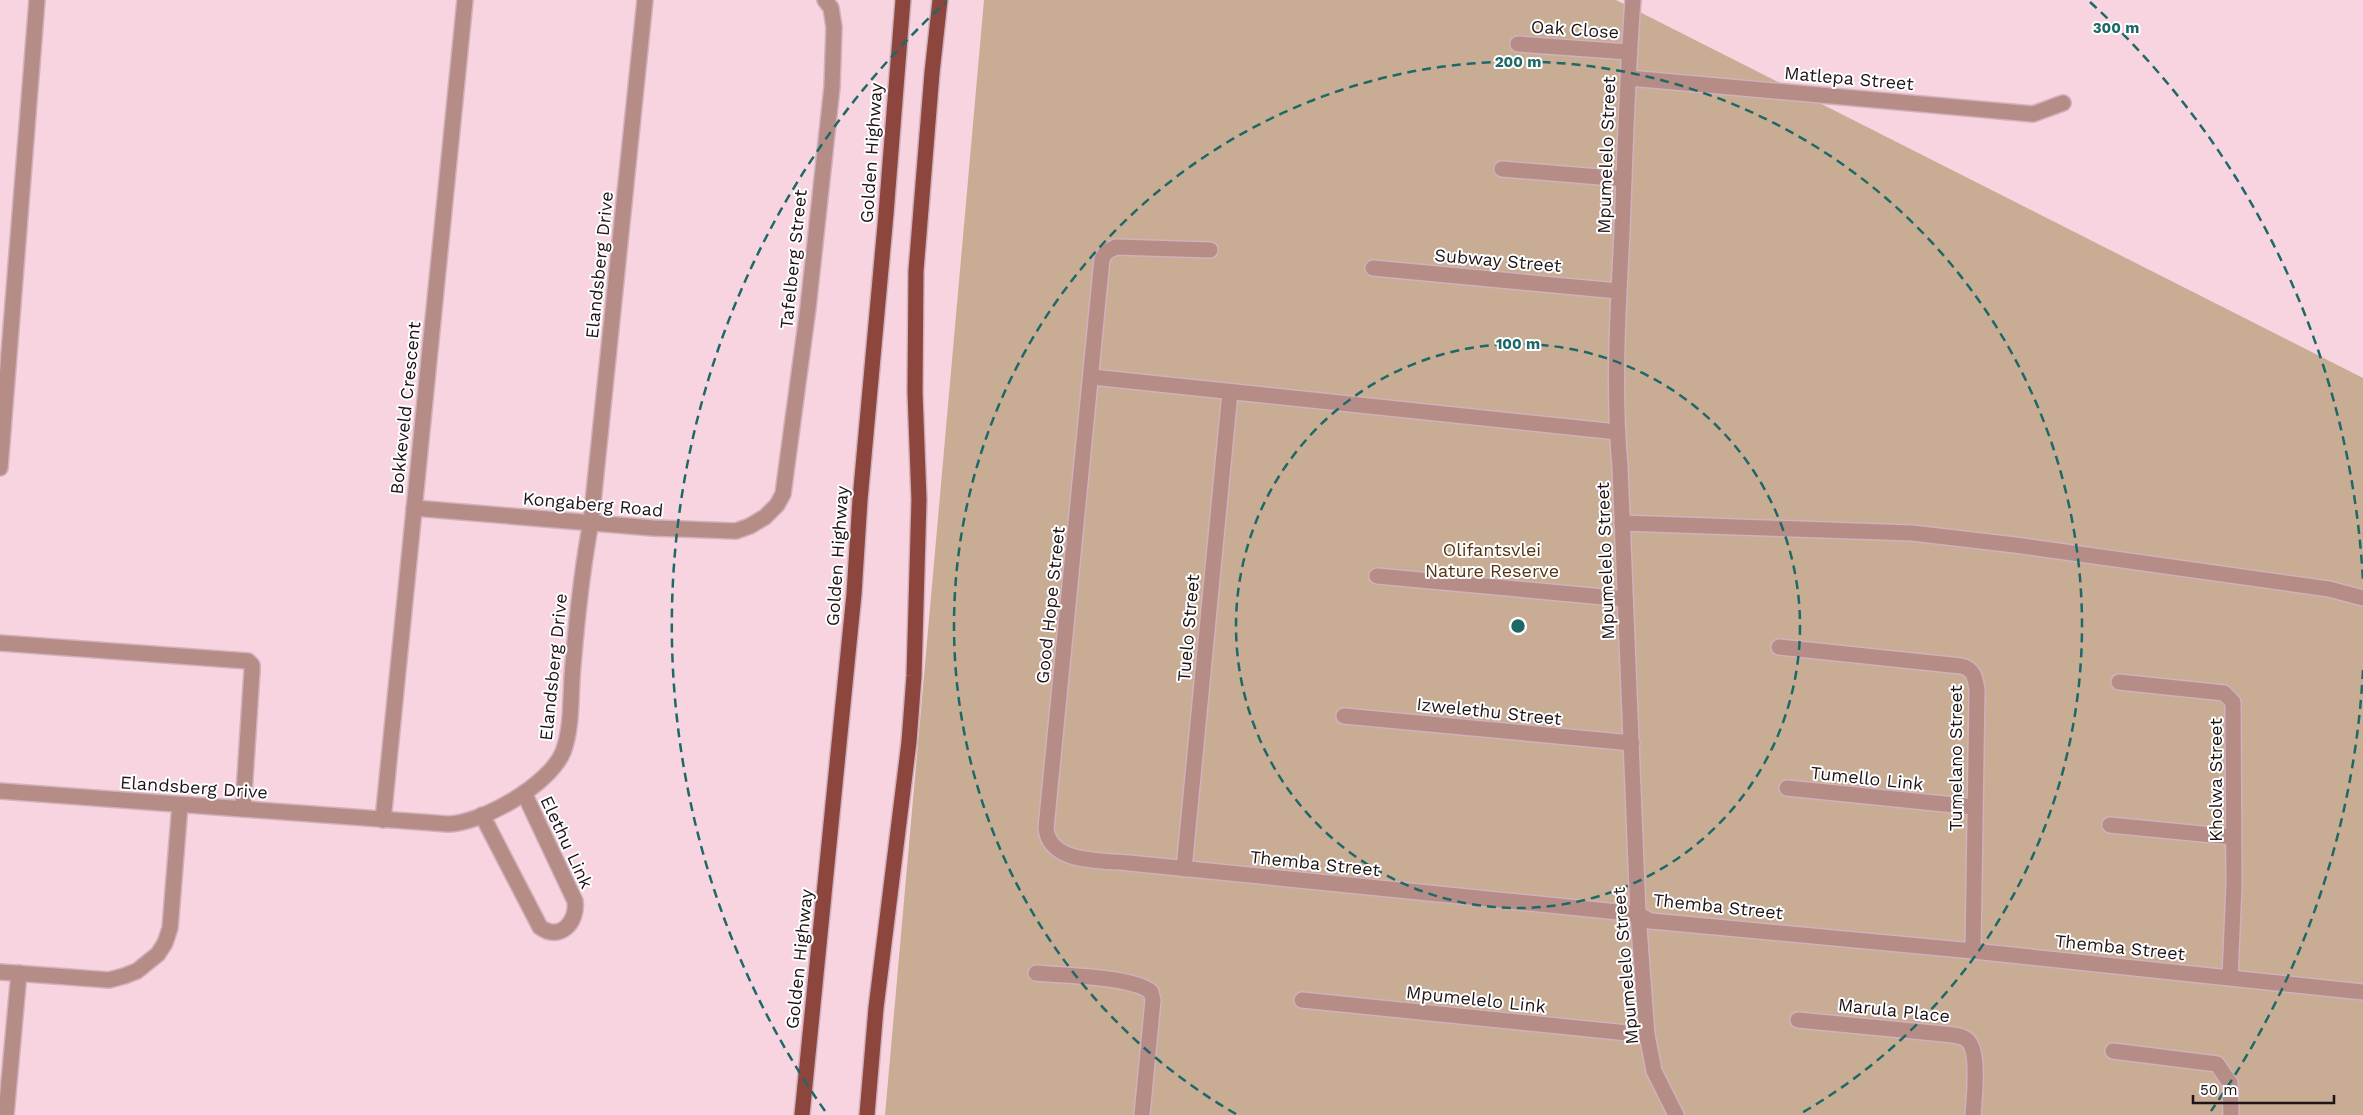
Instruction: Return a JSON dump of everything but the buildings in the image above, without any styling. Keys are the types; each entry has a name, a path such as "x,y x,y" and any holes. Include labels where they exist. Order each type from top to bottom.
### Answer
{"main road":[{"name":"Golden Highway","path":"802,1115 853,604 902,0"},
{"path":"868,1115 876,1008 908,742 914,676 919,500 915,392 916,271 932,73 940,0"}],"street":[{"path":"0,468 6,321 37,0"},
{"name":"Bokkeveld Crescent","path":"382,820 465,0"},
{"name":"Elandsberg Drive","path":"0,791 455,824 482,815 524,793 550,772 566,744 582,573 591,522 645,0"},
{"name":"Tafelberg Street","path":"765,516 777,505 783,494 808,308 832,87 834,27 830,8 825,0"},
{"name":"Mpumelelo Street","path":"1633,0 1618,291 1617,432 1638,914 1647,1035 1654,1071 1676,1115"},
{"name":"Oak Close","path":"1518,44 1629,52"},
{"name":"Matlepa Street","path":"1629,78 2033,114 2063,103"},
{"path":"1502,169 1624,178"},
{"name":"Good Hope Street","path":"1047,837 1102,261 1106,252 1116,247 1210,250"},
{"name":"Subway Street","path":"1373,268 1618,291"},
{"path":"1092,377 1617,432"},
{"name":"Tuelo Street","path":"1184,869 1230,392"},
{"name":"Kongaberg Road","path":"414,508 653,528 736,531 750,526 765,516"},
{"path":"1622,523 1912,533 2016,545 2329,589 2363,598"},
{"path":"1377,576 1625,599"},
{"path":"0,643 248,661 252,665 252,671 243,809"},
{"name":"Tumelano Street","path":"1779,647 1961,666 1970,670 1975,677 1977,690 1973,951"},
{"name":"Kholwa Street","path":"2119,682 2224,693 2234,702 2234,885 2230,977"},
{"name":"Izwelethu Street","path":"1344,716 1632,743"},
{"name":"Tumello Link","path":"1787,788 1974,807"},
{"name":"Elethu Link","path":"482,815 540,927 549,932 564,929 573,922 575,901 524,793"},
{"path":"0,972 109,980 137,971 158,954 165,943 170,928 180,805"},
{"path":"2110,825 2233,837"},
{"name":"Themba Street","path":"1047,837 1056,850 1067,855 1184,869 1638,914 1650,921 1973,951 2363,992"},
{"path":"6,1115 19,973"},
{"path":"1036,973 1135,983 1151,992 1153,1000 1142,1115"},
{"name":"Mpumelelo Link","path":"1302,1000 1647,1035"},
{"name":"Marula Place","path":"1798,1020 1944,1034 1965,1038 1970,1043 1975,1057 1973,1115"},
{"path":"2113,1051 2217,1064 2230,1083 2231,1115"}],"green space":[{"name":"Olifantsvlei Nature Reserve","path":"984,0 1616,0 2363,378 2363,1115 885,1115"}]}
